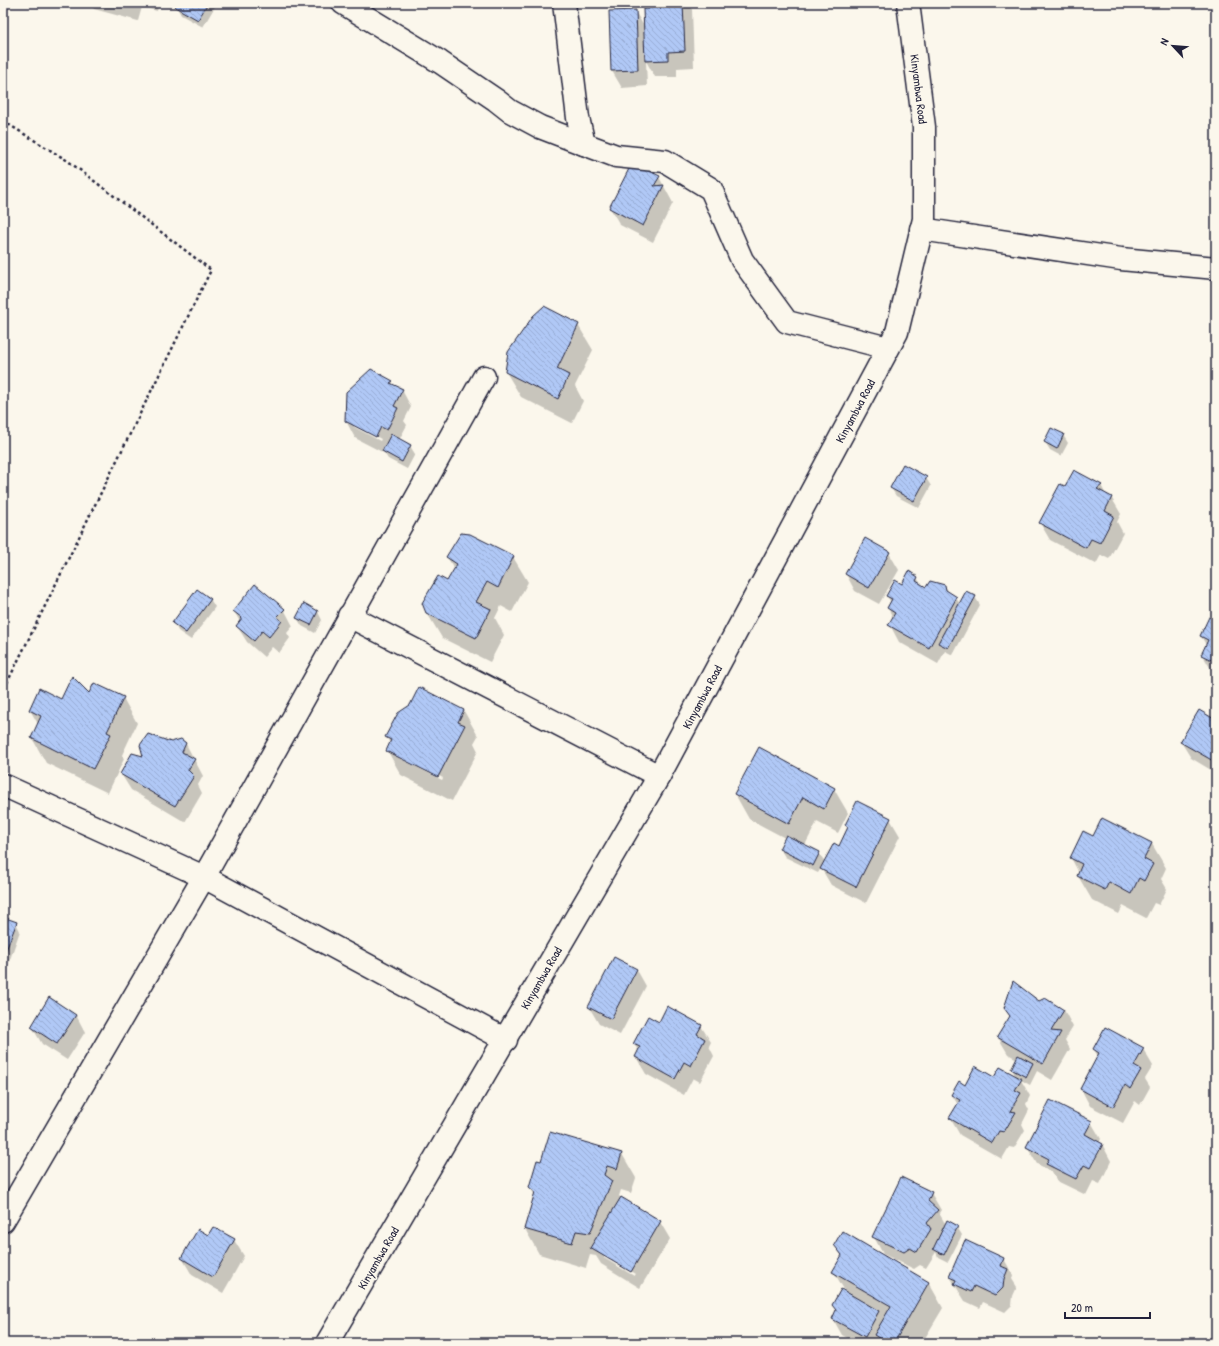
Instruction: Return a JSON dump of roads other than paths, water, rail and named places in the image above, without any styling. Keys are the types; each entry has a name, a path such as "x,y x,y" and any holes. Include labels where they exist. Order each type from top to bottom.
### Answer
{"street":[{"path":"344,3 440,62 510,111 540,127 616,156 665,161 711,189 742,260 787,322 888,348"},
{"path":"564,3 578,118 584,144"},
{"name":"Kinyambwa Road","path":"327,1343 506,1040 659,776 897,332 924,219 924,127 908,3"},
{"path":"921,230 1122,259 1216,268"},
{"path":"3,1221 204,877 484,377"},
{"path":"349,616 659,776"},
{"path":"3,785 204,877 506,1040"}]}
